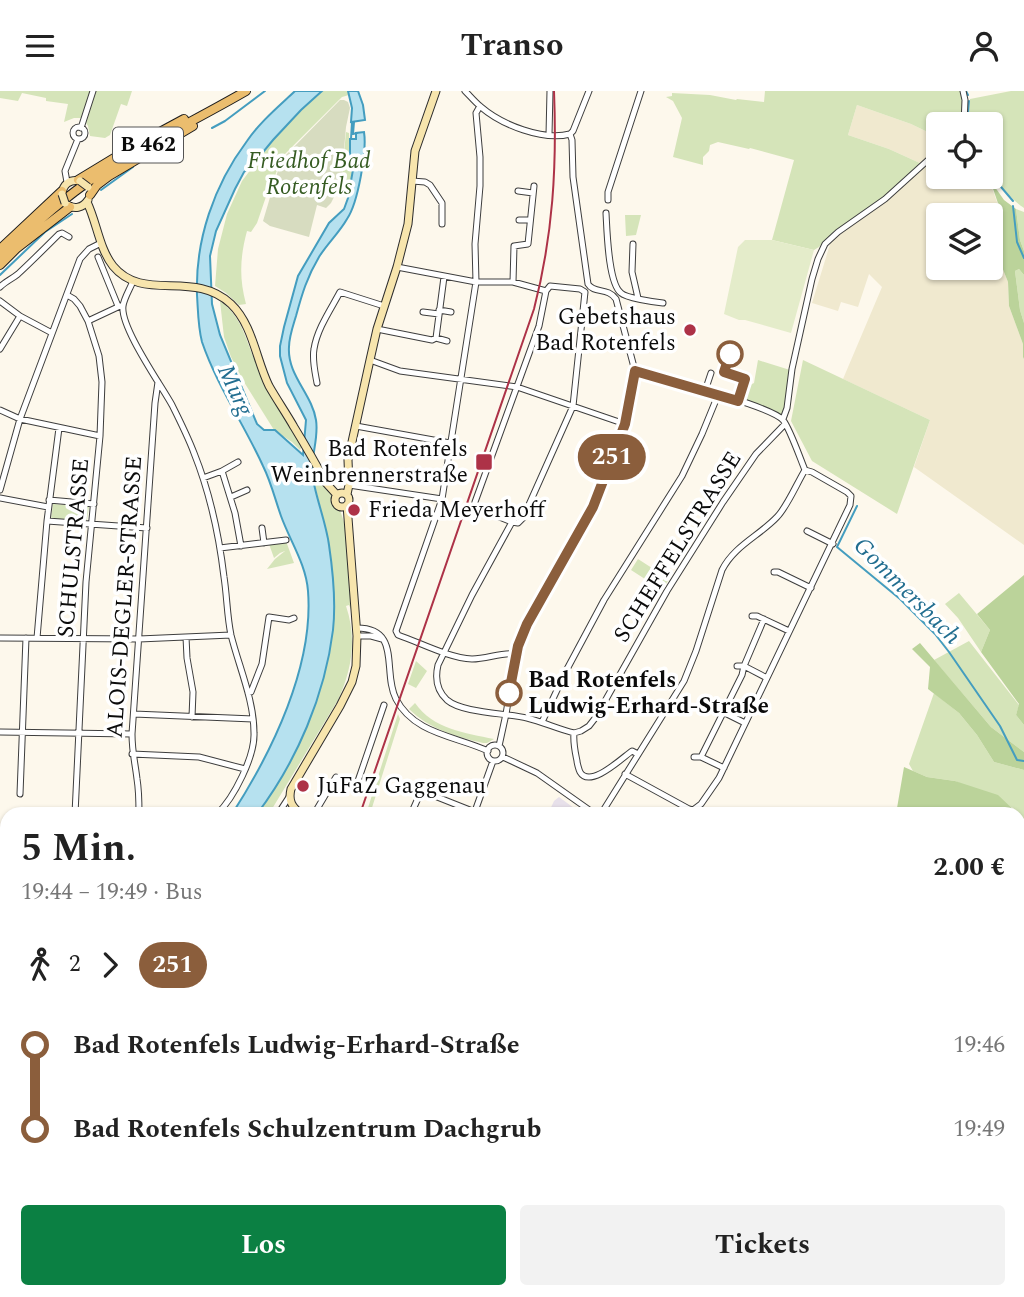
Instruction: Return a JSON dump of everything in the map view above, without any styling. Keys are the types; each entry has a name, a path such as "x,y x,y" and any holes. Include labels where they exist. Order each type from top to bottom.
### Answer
{"main road":[{"name":"B 462","path":"0,258 93,178 244,91"},
{"path":"79,181 172,125 244,91"},
{"path":"86,198 103,180 196,124 205,115"},
{"path":"0,249 62,193"},
{"path":"0,265 68,205"}],"street":[{"path":"86,198 68,205 62,193 68,183 65,171 78,139 73,136 73,132 81,128 93,91"},
{"path":"344,506 336,503 349,485 348,460 377,329 408,224 415,152 436,91"},
{"path":"465,91 480,106 498,118 522,129 549,135 570,134 573,131 589,91"},
{"path":"549,135 550,91"},
{"path":"608,200 608,192 641,91"},
{"path":"963,91 964,112"},
{"path":"480,106 476,113 480,176 475,244 476,282 442,499 396,631 398,635 461,658 516,654"},
{"path":"570,134 586,288 573,405 523,518 518,523 512,522 474,506 539,326 546,291 550,286 586,288 663,303"},
{"path":"784,422 792,369 812,279 825,244 885,199 926,162"},
{"path":"68,183 79,181 86,198 89,217 100,241 113,266 125,277 143,284 203,288 226,299 239,313 268,383 328,486 350,499 344,506"},
{"path":"412,181 430,185 442,203 442,225"},
{"path":"513,282 514,246 528,244 533,190 518,191"},
{"path":"499,746 516,654 527,624 593,507 625,424 635,371 612,275 606,213"},
{"path":"519,220 530,220"},
{"path":"0,287 18,274 60,234 69,237"},
{"path":"0,490 20,419 83,253 100,241"},
{"path":"633,244 632,272 638,298"},
{"path":"98,257 132,335 187,437 203,478 220,548 231,635 248,693 254,734 244,769 230,799 223,807"},
{"path":"397,267 476,282 513,282 546,291"},
{"path":"436,338 444,277"},
{"path":"88,321 120,306 133,281"},
{"path":"317,383 314,349 340,292 384,306"},
{"name":"SCHULSTRASSE","path":"67,295 80,306 88,321 98,351 102,381 100,436 86,582 75,807"},
{"path":"0,301 20,316 52,333"},
{"path":"423,312 451,312"},
{"path":"0,349 20,316"},
{"path":"377,329 447,341"},
{"path":"370,360 400,371 517,387 625,424"},
{"path":"635,371 770,412 784,422 805,470 850,495 850,505 833,544 724,768 698,807"},
{"path":"705,391 711,373"},
{"name":"ALOIS-DEGLER-STRASSE","path":"139,807 132,734 157,379"},
{"path":"542,722 565,671 604,600 682,476 718,395"},
{"path":"0,410 20,419 100,436"},
{"name":"SCHEFFELSTRASSE","path":"574,733 589,726 596,717 667,591 723,502 756,454 784,422"},
{"path":"356,426 450,443"},
{"path":"37,638 47,521 59,428"},
{"path":"203,478 238,462"},
{"path":"605,807 684,681 727,560 779,516 805,470"},
{"path":"222,471 231,497 241,546"},
{"path":"342,494 348,474"},
{"path":"349,485 442,499"},
{"path":"231,497 247,490"},
{"path":"0,498 94,504"},
{"path":"283,807 293,783 340,706 352,682 357,659 352,555 344,506"},
{"path":"47,521 147,528"},
{"path":"512,522 444,651 436,679 439,690 453,704 462,707 542,722 574,733 578,767 584,776 599,775 632,751 638,754"},
{"path":"262,528 264,543"},
{"path":"807,531 833,544"},
{"path":"220,548 286,540"},
{"path":"774,572 811,588"},
{"path":"752,616 789,631"},
{"path":"248,693 251,692 262,664 269,617 289,620 294,618"},
{"path":"724,768 697,757 742,675 740,666 764,619"},
{"path":"357,632 382,639 389,655 392,690 408,715 431,731 488,751"},
{"path":"0,638 139,639 231,635"},
{"path":"186,637 193,692 191,717"},
{"path":"20,794 26,638"},
{"path":"740,666 767,678"},
{"path":"318,807 336,777 355,783 358,781 384,705"},
{"path":"720,712 745,723"},
{"path":"134,714 253,719"},
{"path":"0,731 132,734"},
{"path":"492,746 499,746 503,757 499,761 493,761 488,751 492,746"},
{"path":"132,754 199,757 244,769"},
{"path":"503,757 537,773 585,807"},
{"path":"476,807 493,761"},
{"path":"625,774 685,807"},
{"path":"414,807 419,796 427,793 460,807"},
{"path":"289,797 293,807"}],"shaded area":[{"path":"857,105 926,131 926,160 922,164 848,135"},
{"path":"926,164 926,189 992,189 997,203 926,203 926,280 1003,280 1003,270 1008,282 1009,306 1023,344 1024,359 1024,545 914,467 930,420 843,379 882,287 869,274 858,307 841,302 838,311 812,303 831,241 877,208"},
{"path":"559,797 573,807 551,807"}],"green space":[{"path":"0,91 132,91 127,106 121,104 110,135 105,138 90,136 83,118 64,122 68,104 46,101 46,98 22,93 18,101 0,98"},
{"path":"323,91 348,91 349,95 342,97 277,165 257,223 251,232 247,231 241,267 246,304 239,305 215,286 218,249 227,214 242,181 273,140"},
{"path":"765,91 961,91 965,105 964,112 926,112 926,131 857,105 848,135 922,164 876,204 814,250 772,240 794,160 718,142 710,145 709,151 703,157 703,165 673,157 682,118 673,101 666,97 672,96 672,93 764,102"},
{"path":"1024,91 1024,208 1003,189 1003,112 969,112 970,99"},
{"name":"Friedhof Bad Rotenfels","path":"340,100 348,102 350,108 341,183 331,203 326,208 317,205 309,237 270,226 263,221 278,166"},
{"path":"346,132 349,133 350,163 353,164 350,185 341,185"},
{"path":"993,189 996,189 1004,200 1016,209 1024,251 1024,275 1019,269 1015,271 1024,323 1024,359 1023,344 1009,306 1008,282 1003,270 1003,203 998,203"},
{"path":"1016,209 1024,212 1024,251 1020,240"},
{"path":"625,215 641,215 636,235 626,236"},
{"path":"745,240 772,240 814,250 791,333 724,314 738,247"},
{"path":"1019,269 1024,275 1024,323 1015,271"},
{"path":"220,301 239,322 262,375 302,446 300,450 274,430 244,382 224,337"},
{"path":"758,360 790,370 784,413 781,415 744,400 748,386 754,383"},
{"path":"803,360 930,420 897,514 812,461 791,421"},
{"path":"312,472 332,496 333,504 340,510 348,534 353,614 349,605 346,606 352,642 350,666 338,700 273,807 262,807 303,737 319,694 330,651 323,518"},
{"path":"53,504 89,507 87,520 51,519"},
{"path":"286,541 294,563 267,569 285,551 274,558 269,544"},
{"path":"638,559 669,579 662,590 631,570"},
{"path":"1024,575 1024,725 1016,715 1019,704 981,652 990,630 977,614"},
{"path":"959,593 990,630 981,652 945,604"},
{"path":"969,641 1019,705 1016,715 1024,725 1024,752 991,727 934,660"},
{"path":"920,643 991,727 1024,752 1024,770 994,762 959,713 928,689 930,667 912,649"},
{"path":"416,661 427,671 416,688 408,684"},
{"path":"934,693 959,713 994,762 1024,770 1024,807 1011,807 955,781 927,777 913,771 909,764"},
{"path":"415,703 431,719 450,729 494,739 483,743 444,731 425,722 409,709"},
{"path":"398,714 400,719 372,807 368,807"},
{"path":"904,767 927,777 955,781 998,795 1011,807 897,807"}],"water":[{"name":"Murg","path":"295,91 322,91 244,172 235,189 216,231 210,256 212,304 220,335 257,424 264,430 275,430 303,455 306,420 287,383 280,346 298,276 329,223 344,209 348,198 354,164 350,164 350,139 356,139 356,133 364,132 365,141 355,201 344,224 322,252 311,272 300,300 289,343 292,367 316,420 312,473 328,536 333,577 333,630 329,654 316,703 285,772 262,807 236,807 262,764 297,678 308,620 308,591 301,562 266,472 215,374 202,342 198,319 197,274 203,234 216,195 235,158 270,115"},
{"path":"348,91 358,91 365,120 351,122 352,108"}],"waterway":[{"path":"212,128 265,91"},
{"path":"966,91 968,95"},
{"path":"968,112 969,101"},
{"path":"351,139 352,122"},
{"path":"354,122 353,134 357,133"},
{"path":"101,190 133,167"},
{"path":"1003,189 1013,201"},
{"path":"1013,206 1017,242 1024,258"},
{"path":"0,275 45,232 72,214"},
{"name":"Gommersbach","path":"857,506 837,547 900,599 935,634 1000,726 1017,760 1024,761"}],"railway":[{"path":"362,807 534,309 546,254 552,201 554,91"}],"bus line":[{"name":"251","path":"509,693 518,646 527,624 593,507 625,424 635,371 738,401 745,379 724,372 730,354"}],"place":[{"name":"Gebetshaus Bad Rotenfels","path":"690,330"},
{"name":"Bad Rotenfels Weinbrennerstraße","path":"484,462"},
{"name":"Frieda Meyerhoff","path":"354,510"},
{"name":"Bad Rotenfels Ludwig-Erhard-Straße","path":"509,693"},
{"name":"JuFaZ Gaggenau","path":"303,786"}]}
